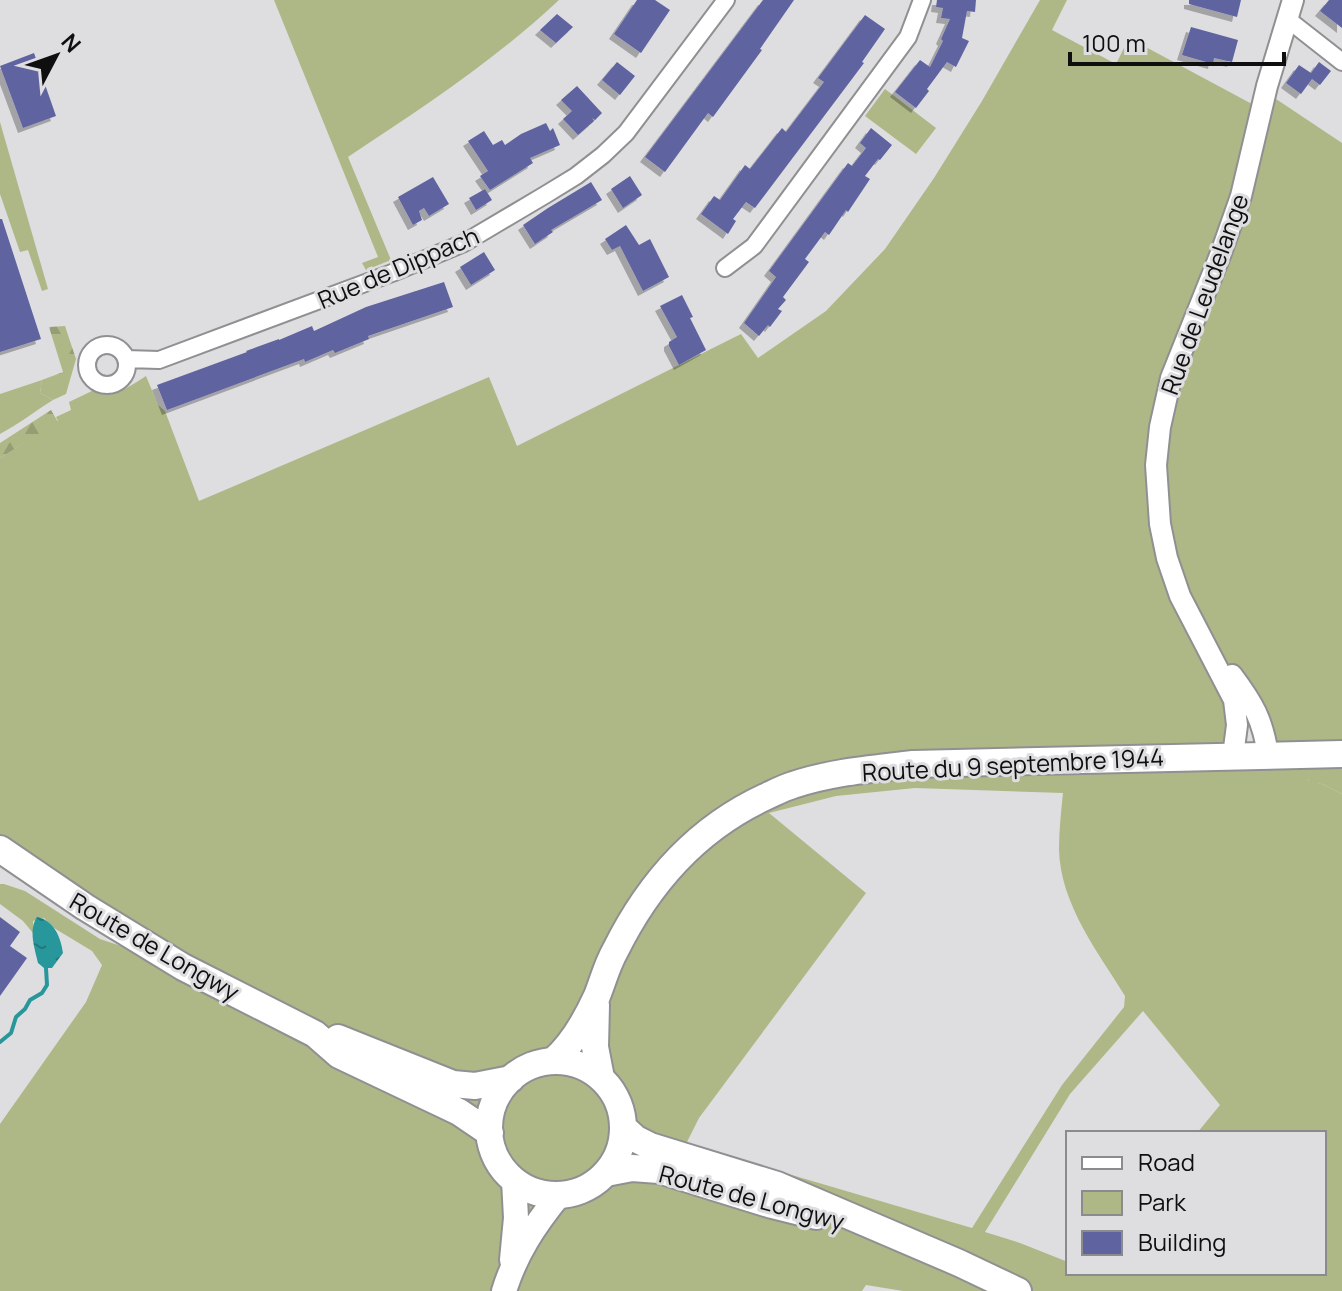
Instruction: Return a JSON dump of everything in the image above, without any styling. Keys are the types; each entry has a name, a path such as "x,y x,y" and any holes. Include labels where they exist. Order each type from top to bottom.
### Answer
{"main road":[{"name":"Route du 9 septembre 1944","path":"553,1061 575,1037 613,955 650,890 677,859 708,831 749,805 792,785 844,772 913,764 1342,754"},
{"name":"Route de Longwy","path":"0,849 85,907 183,967 315,1034 339,1055 459,1112 490,1133"},
{"path":"596,997 595,1047 601,1078"},
{"name":"Route de Longwy","path":"315,1034 345,1039 453,1084 475,1086 511,1079"},
{"path":"553,1061 587,1069 601,1078 613,1092 623,1127 622,1144 606,1173 593,1185 559,1195 543,1194 514,1180 501,1166 493,1150 490,1133 494,1104 511,1079 537,1064 553,1061"},
{"name":"Route de Longwy","path":"623,1127 650,1146 777,1185 1018,1291"},
{"name":"Route de Longwy","path":"606,1173 632,1168 659,1170 772,1205 897,1236"},
{"path":"512,1266 516,1218 514,1180"},
{"path":"504,1291 512,1266 536,1223 559,1195"}],"street":[{"name":"Rue de Dippach","path":"126,359 159,360 392,273 464,243 545,195 576,176 626,133 726,0"},
{"path":"725,268 754,246 908,37 922,0"},
{"path":"1289,9 1342,62"},
{"name":"Rue de Leudelange","path":"1233,756 1237,725 1234,700 1180,596 1167,558 1160,524 1156,465 1160,427 1171,378 1241,196 1289,9"},
{"name":"Rue de Leudelange","path":"1199,635 1250,700 1265,731 1268,755"}],"green space":[{"path":"274,0 559,0 483,64 348,157 391,260 366,270 362,263 378,257"},
{"path":"1040,0 1067,0 1052,30 1116,64 1129,38 1252,104 1276,99 1342,143 1342,774 1311,774 1308,781 1342,794 1342,1291 903,1291 866,1285 862,1291 0,1291 0,1124 86,1002 102,965 92,951 54,928 44,918 33,921 33,933 23,921 0,904 0,884 25,891 100,939 178,965 0,849 0,458 58,421 56,417 71,410 69,402 94,390 115,393 146,376 158,405 165,411 199,501 489,377 517,446 741,334 758,358 826,311 885,249 934,178","holes":["1250,700 1267,755 1233,755 1237,725","915,788 1063,793 1059,849 1066,889 1082,927 1125,996 1124,1007 1062,1085 972,1228 686,1144 699,1118 866,893 769,813 836,796"]},
{"path":"885,89 936,128 916,154 865,116"},
{"path":"0,122 48,289 42,291 28,250 20,252 0,194"},
{"path":"65,326 76,359 66,394 53,400 40,393 42,380 63,372 49,327"},
{"path":"42,380 40,393 53,400 0,434 0,394"},
{"path":"51,410 58,422 0,458 0,443"},
{"path":"1310,774 1342,774 1342,794 1322,784 1308,782"}],"water":[{"path":"37,917 56,930 60,941 63,953 52,968 44,968 38,963 33,934"}],"building":[{"path":"637,0 655,0 670,10 641,53 614,34"},
{"path":"763,0 794,0 713,117 708,113 665,172 645,157"},
{"path":"937,0 976,0 975,12 967,11 962,38 969,41 956,67 947,62 916,108 895,92 920,60 930,67 943,41 941,39 950,19 941,18 943,8 936,7"},
{"path":"1189,0 1241,0 1237,17 1189,4"},
{"path":"1329,0 1342,0 1342,28 1320,11"},
{"path":"557,14 573,27 556,43 540,30"},
{"path":"865,15 885,29 864,63 755,208 746,202 733,219 736,221 728,234 701,214 714,196 720,200 745,165 750,169 782,128 786,132 824,82 818,78"},
{"path":"1191,27 1238,40 1232,62 1214,58 1213,64 1182,55"},
{"path":"34,53 56,116 23,128 0,66"},
{"path":"617,62 635,76 620,95 602,80"},
{"path":"1319,62 1331,71 1320,85 1312,79 1301,94 1286,83 1299,65 1311,73"},
{"path":"577,86 602,113 595,120 592,118 594,121 578,135 563,119 572,111 561,100"},
{"path":"546,123 550,131 553,128 560,145 530,158 533,163 490,190 480,176 488,171 468,141 484,131 493,145 502,140 505,145"},
{"path":"871,128 892,145 865,176 870,179 848,212 846,210 829,235 825,232 805,259 809,262 783,297 786,300 778,309 782,311 759,336 744,323 776,277 769,271 848,163 852,166 866,148 860,143"},
{"path":"630,176 642,195 623,208 611,189"},
{"path":"433,177 449,204 429,216 424,208 419,211 422,220 413,225 398,197"},
{"path":"591,182 602,200 551,230 553,232 535,244 523,225"},
{"path":"485,189 492,200 476,210 469,198"},
{"path":"0,219 41,339 0,352"},
{"path":"626,225 639,245 650,239 669,277 643,291 620,246 612,250 605,239"},
{"path":"484,252 495,270 471,285 460,267"},
{"path":"444,282 453,307 368,336 369,339 335,353 333,350 305,362 304,359 167,410 157,385 312,326 314,331 366,307"},
{"path":"682,295 706,350 679,365 669,346 669,342 677,337 660,306"},
{"path":"0,917 20,932 10,946 27,958 0,996"}],"waterway":[{"path":"0,1042 11,1033 16,1017 30,1000 42,993 47,985 46,968"}]}
